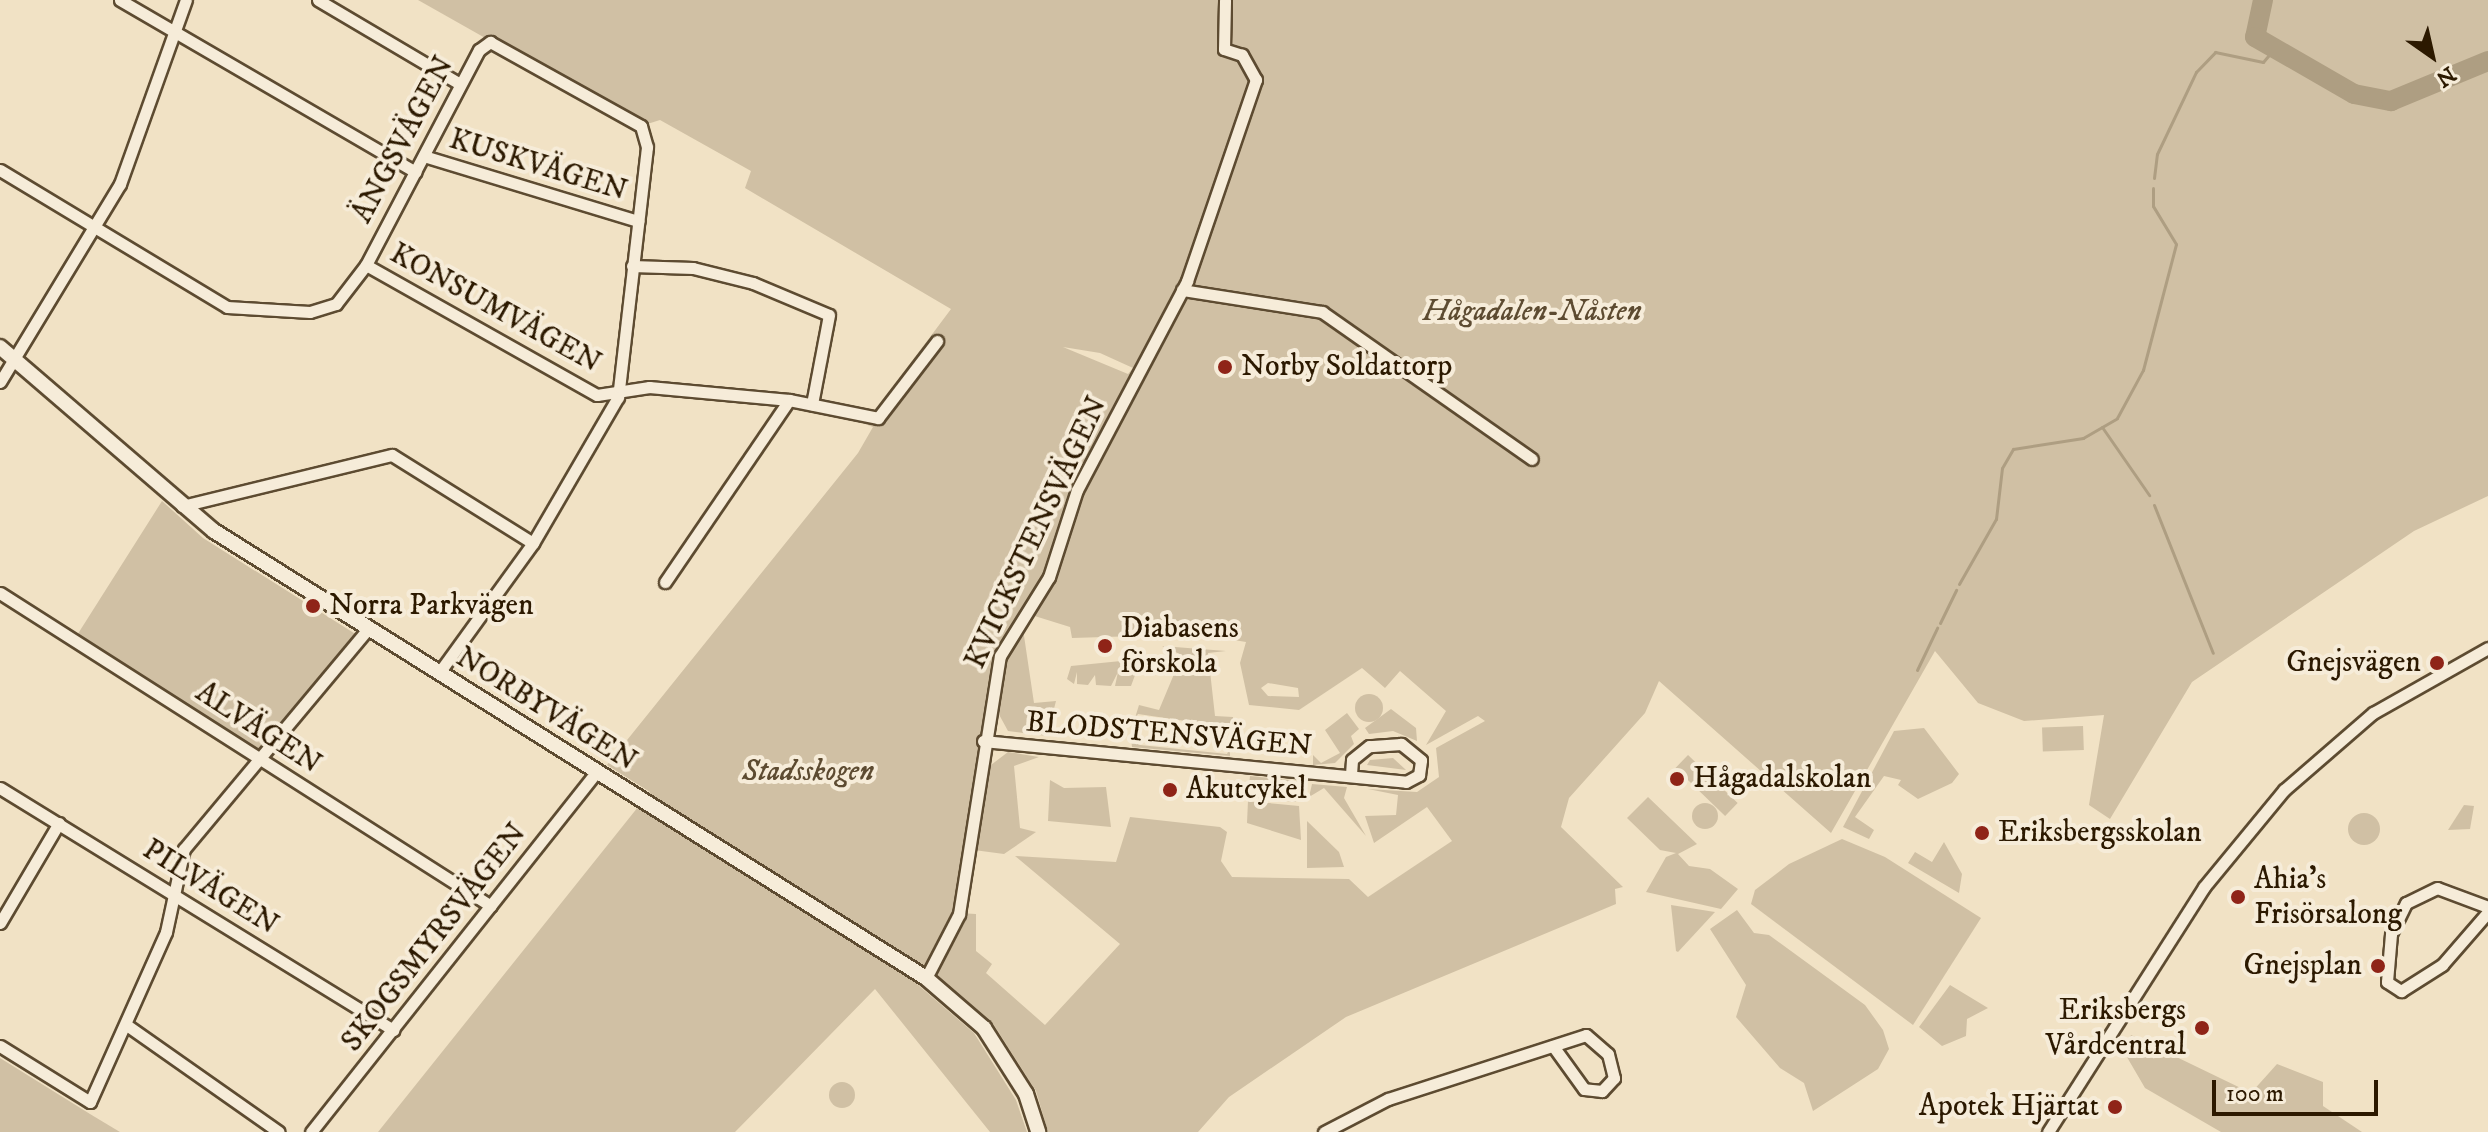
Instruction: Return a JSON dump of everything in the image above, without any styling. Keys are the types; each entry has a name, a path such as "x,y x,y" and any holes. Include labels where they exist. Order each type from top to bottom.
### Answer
{"street":[{"path":"120,0 416,172"},
{"path":"0,382 95,227 144,126 186,0"},
{"path":"318,0 460,84"},
{"name":"KVICKSTENSVÄGEN","path":"926,978 959,914 983,741 1000,656 1049,577 1077,490 1182,290 1256,80 1242,55 1224,49 1225,0"},
{"name":"ÄNGSVÄGEN","path":"366,265 460,84 490,42 641,126 647,147 638,221"},
{"name":"KUSKVÄGEN","path":"424,156 638,221"},
{"name":"KONSUMVÄGEN","path":"0,170 227,307 257,314 336,304 366,265 597,395 618,397 649,387 789,400 878,418 937,341"},
{"path":"439,673 533,543 618,397 638,221"},
{"path":"632,266 693,268 753,283 829,315 812,404"},
{"path":"1182,290 1322,312 1532,459"},
{"name":"NORBYVÄGEN","path":"0,347 182,506 439,673 926,978 984,1028 1026,1094 1038,1132"},
{"path":"665,582 789,400"},
{"path":"182,506 392,455 533,543"},
{"name":"ALVÄGEN","path":"0,593 491,906"},
{"path":"0,1046 90,1102 128,1026 176,894 184,849 369,628"},
{"path":"2048,1132 2204,887 2284,790 2373,713 2488,648"},
{"name":"BLODSTENSVÄGEN","path":"983,741 1406,782 1419,775 1421,760 1401,744 1369,746 1352,760 1351,775"},
{"name":"SKOGSMYRSVÄGEN","path":"311,1132 596,772"},
{"name":"PILVÄGEN","path":"0,788 393,1030"},
{"path":"0,923 59,823"},
{"path":"2437,888 2488,909 2442,965 2401,991 2387,982 2391,934 2406,903 2437,888"},
{"path":"128,1026 279,1132"},
{"path":"1324,1132 1388,1099 1586,1035 1608,1054 1614,1078 1602,1091 1584,1089 1553,1046"}],"green space":[{"path":"418,0 2488,0 2488,496 2414,531 2192,682 2110,819 2089,805 2104,715 2024,721 1978,703 1935,651 1831,833 1659,681 1645,713 1569,798 1561,827 1623,887 1615,889 1616,904 1346,1017 1229,1097 1198,1132 1048,1132 1036,1091 994,1025 936,975 950,935 917,984 974,1033 1016,1100 1027,1132 990,1132 875,989 735,1132 378,1132 650,792 607,765 858,453 873,427 865,424 951,309 745,188 751,171 660,120 641,126","holes":["1063,347 1100,353 1133,368 1128,374","1025,613 1070,627 1072,638 1137,636 1138,624 1246,642 1240,663 1249,705 1299,710 1362,668 1385,688 1400,671 1446,711 1426,745 1478,716 1485,721 1436,748 1439,777 1417,792 1368,789 1398,795 1396,815 1365,816 1374,843 1427,807 1452,841 1368,897 1349,879 1232,877 1221,861 1227,832 1220,827 1130,817 1116,862 1015,856 1120,944 1045,1025 986,973 992,964 976,951 976,914 959,913 985,731 1011,635","1268,683 1298,688 1299,697 1268,696 1261,688"]},
{"path":"162,501 203,538 357,635 258,758 74,640"},
{"path":"1023,629 1034,703 1056,701 1047,736 1008,731 996,709 1002,662"},
{"path":"1162,646 1226,651 1208,653 1215,716 1233,717 1233,728 1138,714 1134,721 1139,705 1159,710 1182,655"},
{"path":"1141,659 1131,686 1115,686 1118,672 1111,686 1096,685 1095,675 1088,685 1077,684 1077,672 1074,684 1067,679 1071,666"},
{"path":"1369,694 1379,698 1383,708 1379,718 1369,722 1359,718 1355,708 1359,698"},
{"path":"1391,709 1416,728 1417,741 1393,731 1369,734 1365,728"},
{"path":"1347,713 1359,729 1351,736 1354,744 1335,763 1313,765 1313,755 1321,763 1340,753 1325,730"},
{"path":"2083,726 2084,750 2043,751 2042,727"},
{"path":"1924,728 1959,774 1952,783 1918,799 1898,785 1901,780 1884,776 1855,817 1874,830 1869,839 1843,827 1894,731"},
{"path":"1131,738 1140,745 1227,754 1230,748 1230,756 1132,747"},
{"path":"1008,752 1039,757 1014,766 1020,828 1036,832 1004,854 974,850 987,768"},
{"path":"1688,755 1738,803 1725,816 1675,768"},
{"path":"1393,758 1406,770 1367,765 1370,760"},
{"path":"1250,776 1298,781 1296,802 1248,797"},
{"path":"1050,780 1064,788 1106,787 1111,827 1048,821"},
{"path":"1312,784 1347,787 1344,798 1366,836 1324,788 1309,797"},
{"path":"1648,797 1697,844 1678,854 1689,866 1710,869 1738,889 1721,909 1646,892 1666,857 1676,853 1660,850 1627,818"},
{"path":"1248,801 1299,806 1301,840 1247,823"},
{"path":"1705,803 1714,807 1718,816 1714,825 1705,829 1696,825 1692,816 1696,807"},
{"path":"2464,805 2474,806 2470,829 2448,830"},
{"path":"2364,813 2375,818 2380,829 2375,840 2364,845 2353,840 2348,829 2353,818"},
{"path":"1307,821 1339,852 1344,867 1307,868"},
{"path":"1842,839 1885,857 1981,918 1913,1025 1751,904 1755,890 1789,864"},
{"path":"1944,842 1962,874 1959,893 1908,863 1915,852 1932,862"},
{"path":"1671,905 1715,912 1678,952 1676,951"},
{"path":"1737,910 1754,933 1769,935 1865,1005 1883,1030 1889,1049 1878,1069 1813,1111 1804,1083 1780,1068 1736,1017 1746,985 1710,929"},
{"path":"1950,985 1988,1008 1967,1019 1966,1036 1942,1046 1919,1027"},
{"path":"2131,1035 2251,1093 2277,1064 2323,1082 2323,1106 2362,1132 2221,1132 2145,1088 2124,1052"},
{"path":"0,1058 90,1114 120,1132 0,1132"},
{"path":"842,1082 851,1086 855,1095 851,1104 842,1108 833,1104 829,1095 833,1086"}],"waterway":[{"path":"2263,0 2255,37 2354,94 2391,101 2488,61"},
{"path":"2154,178 2157,154 2196,72 2215,52 2263,62 2273,50"},
{"path":"1959,584 1996,519 2002,468 2013,449 2083,438 2117,418 2143,370 2176,244 2153,206 2153,188"},
{"path":"2102,427 2149,495"},
{"path":"2154,505 2213,653"},
{"path":"1940,623 1956,590"},
{"path":"1917,670 1937,628"}],"place":[{"name":"Norby Soldattorp","path":"1225,367"},
{"name":"Norra Parkvägen","path":"313,606"},
{"name":"Diabasens förskola","path":"1105,646"},
{"name":"Gnejsvägen","path":"2437,663"},
{"name":"Hågadalskolan","path":"1677,779"},
{"name":"Akutcykel","path":"1170,790"},
{"name":"Eriksbergsskolan","path":"1982,833"},
{"name":"Ahia's Frisörsalong","path":"2238,897"},
{"name":"Gnejsplan","path":"2378,966"},
{"name":"Eriksbergs Vårdcentral","path":"2202,1028"},
{"name":"Apotek Hjärtat","path":"2115,1107"}],"park label":[{"name":"Hågadalen-Nåsten","path":"1532,312"},
{"name":"Stadsskogen","path":"808,772"}]}
